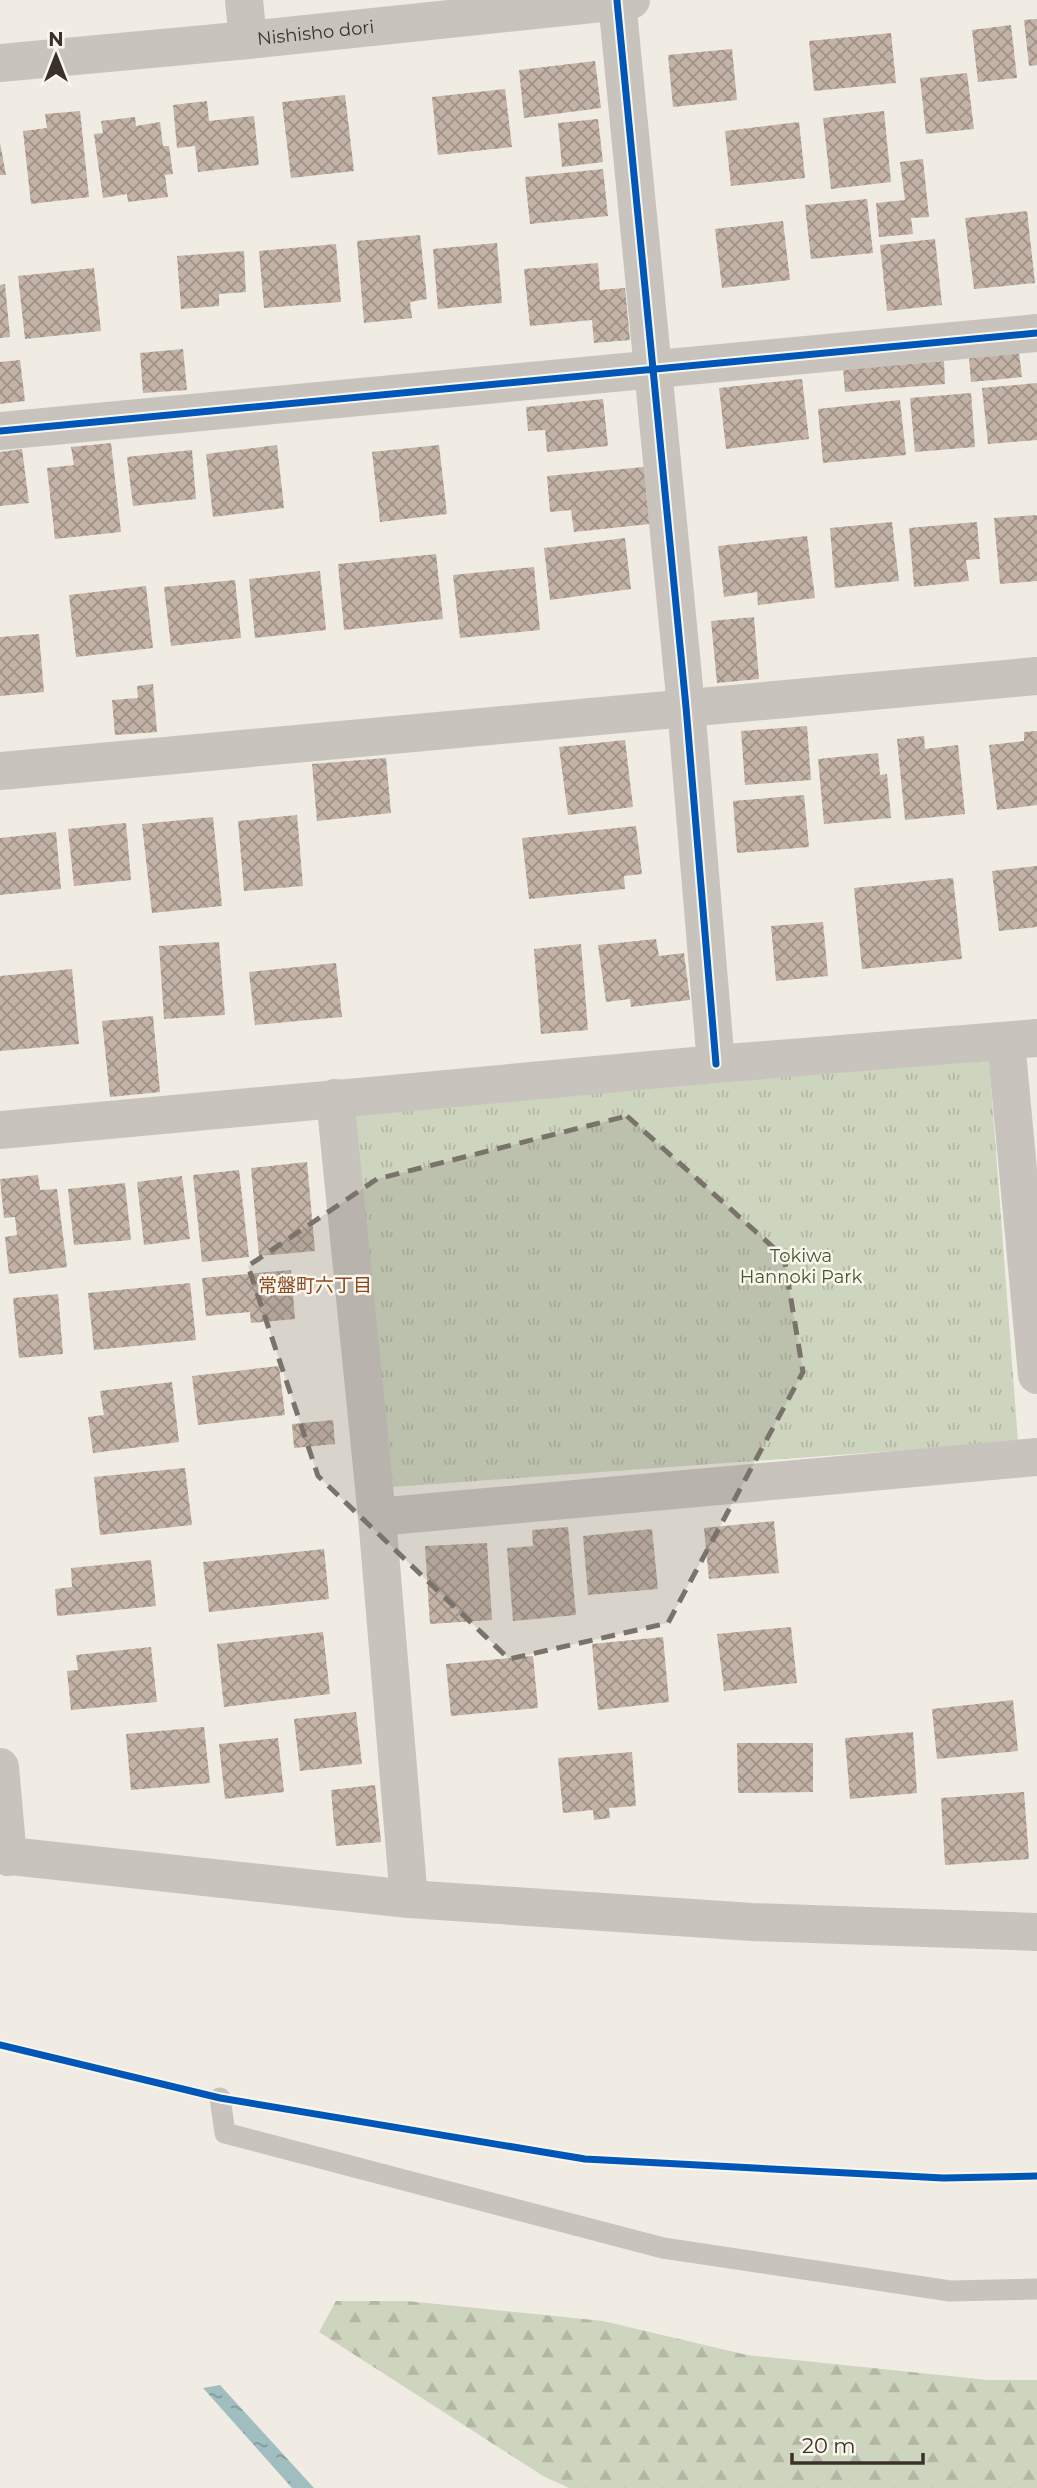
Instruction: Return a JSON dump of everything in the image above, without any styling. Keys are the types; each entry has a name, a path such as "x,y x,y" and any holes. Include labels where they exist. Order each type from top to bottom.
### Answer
{"street":[{"path":"244,0 248,40"},
{"path":"624,1 716,1064"},
{"name":"Nishisho dori","path":"0,63 624,1"},
{"path":"0,431 1037,333"},
{"path":"0,771 1037,676"},
{"path":"0,1130 716,1064 1022,1039 1037,1375"},
{"path":"335,1098 377,1517 409,1899"},
{"path":"377,1517 1037,1457"},
{"path":"0,1766 4,1856 409,1899 752,1922 1037,1932"}],"lane":[{"path":"220,2098 225,2133 663,2248 950,2291 1037,2288"}],"highlighted area":[{"path":"627,1116 784,1257 803,1372 668,1623 509,1659 318,1476 248,1266 377,1179"}],"green space":[{"name":"Tokiwa Hannoki Park","path":"989,1059 1018,1442 393,1487 352,1115"},
{"path":"336,2301 407,2301 603,2321 747,2355 988,2380 1037,2380 1037,2488 569,2488 543,2476 319,2332"}],"water":[{"path":"220,2385 314,2488 292,2488 203,2388"}],"building":[{"path":"1037,19 1037,65 1029,66 1024,20"},
{"path":"1011,25 1017,78 978,82 972,30"},
{"path":"891,33 896,83 814,91 809,41"},
{"path":"732,49 737,100 673,107 668,55"},
{"path":"595,61 601,108 524,118 519,70"},
{"path":"967,73 974,129 926,134 920,78"},
{"path":"505,89 512,147 438,155 432,97"},
{"path":"345,95 354,171 291,178 282,102"},
{"path":"207,101 209,121 254,116 259,165 198,172 195,146 177,148 173,105"},
{"path":"80,111 89,197 31,204 23,131 47,128 45,114"},
{"path":"884,111 891,182 831,189 823,118"},
{"path":"135,117 136,126 160,122 163,146 169,146 173,174 165,175 168,197 128,202 127,194 103,198 94,134 103,133 101,121"},
{"path":"598,119 603,162 562,167 558,123"},
{"path":"799,122 805,178 731,186 725,131"},
{"path":"0,143 6,175 0,175"},
{"path":"923,159 929,217 911,218 913,234 879,237 876,203 905,200 900,162"},
{"path":"603,169 608,216 530,224 525,177"},
{"path":"867,199 873,253 811,259 805,205"},
{"path":"1027,211 1035,283 974,289 965,218"},
{"path":"783,221 790,280 722,288 715,229"},
{"path":"420,235 427,299 410,302 412,318 364,323 357,241"},
{"path":"935,239 942,305 887,311 880,245"},
{"path":"497,243 502,303 438,309 433,249"},
{"path":"336,244 341,302 264,308 259,251"},
{"path":"244,251 246,292 219,294 219,306 181,309 177,256"},
{"path":"598,263 600,290 625,288 630,340 594,343 592,320 530,326 524,269"},
{"path":"94,268 101,331 25,339 18,276"},
{"path":"5,284 10,337 0,338 0,285"},
{"path":"183,349 187,390 143,393 140,353"},
{"path":"1019,353 1022,377 971,382 969,358"},
{"path":"20,360 25,401 0,404 0,362"},
{"path":"944,361 945,384 845,392 843,369"},
{"path":"802,379 809,439 726,449 719,388"},
{"path":"1037,383 1037,440 988,444 982,388"},
{"path":"971,393 975,447 915,452 910,398"},
{"path":"603,399 608,446 547,452 545,430 528,431 526,407"},
{"path":"900,400 906,455 823,463 818,409"},
{"path":"111,443 121,532 55,539 47,468 74,465 71,447"},
{"path":"277,445 284,508 213,517 206,454"},
{"path":"439,445 447,514 380,522 372,452"},
{"path":"22,449 29,503 0,506 0,452"},
{"path":"192,450 196,499 133,506 127,457"},
{"path":"644,467 650,524 574,532 571,510 550,512 547,476"},
{"path":"1037,515 1037,581 1000,584 994,518"},
{"path":"892,522 899,581 835,588 830,528"},
{"path":"977,522 980,559 966,560 969,581 914,587 909,528"},
{"path":"807,536 815,598 758,605 757,592 724,597 718,546"},
{"path":"625,538 631,589 550,600 544,548"},
{"path":"436,554 443,619 344,630 338,564"},
{"path":"534,567 540,630 460,638 453,575"},
{"path":"320,571 326,630 255,638 249,579"},
{"path":"235,580 241,638 171,646 164,587"},
{"path":"146,586 153,648 76,657 69,595"},
{"path":"754,617 759,679 717,683 711,621"},
{"path":"39,634 44,692 0,696 0,637"},
{"path":"153,684 157,732 115,735 112,700 138,698 137,686"},
{"path":"807,726 811,780 745,785 741,731"},
{"path":"1037,731 1037,805 997,810 989,745 1024,741 1024,732"},
{"path":"924,736 925,749 958,745 965,814 905,820 897,739"},
{"path":"625,740 633,807 568,815 559,747"},
{"path":"878,753 880,775 887,774 891,818 824,824 818,759"},
{"path":"386,758 391,813 317,821 312,764"},
{"path":"804,795 809,847 737,853 733,801"},
{"path":"297,815 303,886 244,891 238,821"},
{"path":"213,817 222,906 152,913 142,824"},
{"path":"126,823 131,880 74,886 68,829"},
{"path":"636,826 642,874 624,876 625,889 529,899 522,838"},
{"path":"56,832 61,889 0,895 0,838"},
{"path":"1037,866 1037,927 999,931 992,871"},
{"path":"953,878 962,959 862,969 854,888"},
{"path":"823,922 828,976 776,981 771,926"},
{"path":"656,939 659,956 684,953 690,1000 631,1007 630,999 606,1002 598,945"},
{"path":"219,942 225,1015 164,1019 159,946"},
{"path":"581,944 588,1030 541,1034 534,949"},
{"path":"336,963 342,1017 255,1025 249,972"},
{"path":"72,969 79,1044 0,1051 0,976"},
{"path":"153,1016 160,1092 110,1097 102,1021"},
{"path":"307,1162 315,1251 259,1256 251,1168"},
{"path":"239,1170 249,1257 202,1262 193,1175"},
{"path":"38,1175 40,1190 57,1189 67,1267 9,1274 5,1237 17,1235 15,1217 4,1218 0,1179"},
{"path":"182,1176 190,1239 144,1245 137,1182"},
{"path":"125,1183 131,1240 74,1245 68,1189"},
{"path":"291,1270 295,1319 251,1323 250,1312 206,1316 202,1278"},
{"path":"190,1283 196,1340 94,1350 88,1293"},
{"path":"58,1294 63,1354 19,1358 13,1298"},
{"path":"279,1366 285,1415 198,1425 192,1376"},
{"path":"172,1382 179,1442 93,1453 88,1417 104,1415 100,1391"},
{"path":"333,1420 335,1444 294,1448 292,1424"},
{"path":"185,1468 192,1525 100,1535 94,1477"},
{"path":"774,1521 779,1573 709,1579 704,1528"},
{"path":"568,1527 576,1615 513,1621 507,1548 533,1546 532,1530"},
{"path":"652,1529 658,1589 588,1595 583,1536"},
{"path":"487,1543 492,1620 430,1624 425,1546"},
{"path":"324,1549 329,1599 209,1612 203,1562"},
{"path":"151,1560 156,1606 57,1616 55,1589 72,1587 71,1568"},
{"path":"791,1627 797,1683 724,1691 717,1634"},
{"path":"323,1632 330,1694 224,1707 217,1644"},
{"path":"663,1637 669,1702 598,1710 592,1644"},
{"path":"151,1647 157,1702 71,1710 67,1671 78,1670 76,1655"},
{"path":"533,1656 538,1708 451,1716 446,1664"},
{"path":"1013,1700 1018,1751 937,1759 932,1709"},
{"path":"356,1712 362,1764 300,1771 294,1719"},
{"path":"204,1727 210,1783 131,1790 126,1734"},
{"path":"913,1732 917,1793 850,1799 845,1738"},
{"path":"278,1738 284,1792 225,1799 219,1744"},
{"path":"737,1743 813,1743 813,1792 738,1793"},
{"path":"632,1752 636,1806 609,1808 610,1818 594,1820 593,1810 563,1813 558,1758"},
{"path":"375,1785 381,1842 336,1846 331,1790"},
{"path":"1024,1792 1029,1859 945,1865 941,1798"}],"cycle path":[{"path":"617,1 686,707 716,1064"},
{"path":"0,431 1037,333"},
{"path":"0,2045 220,2098 585,2159 943,2178 1037,2176"}],"district":[{"name":"常盤町六丁目","path":"315,1285"}]}
